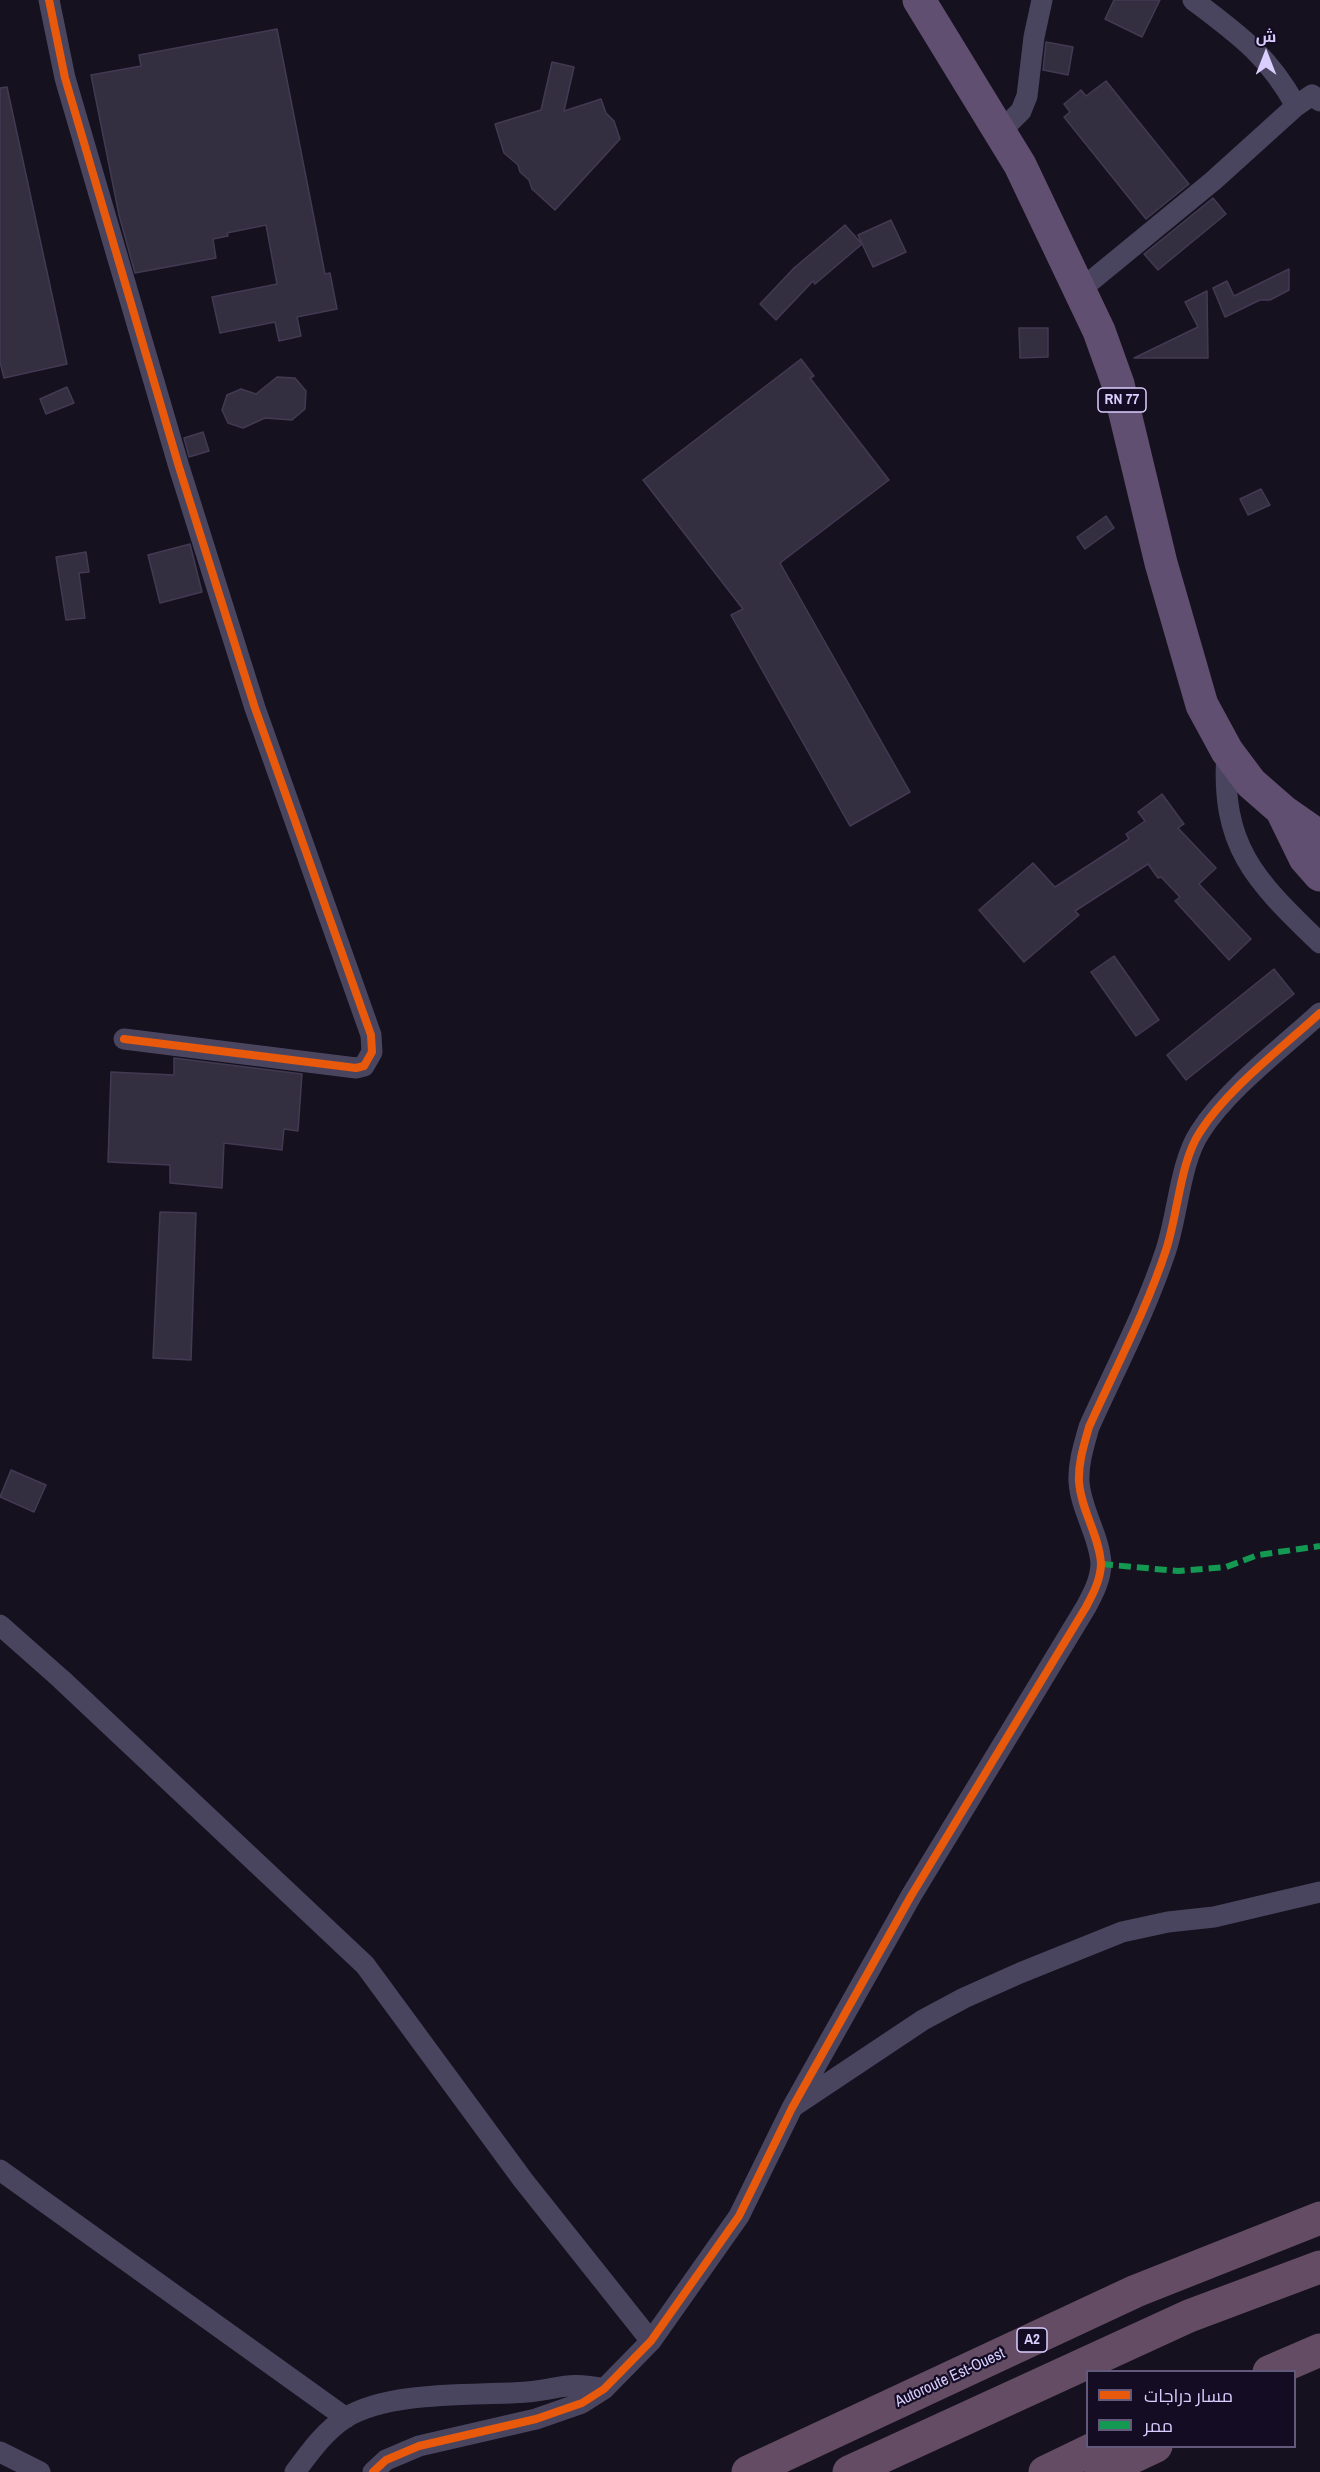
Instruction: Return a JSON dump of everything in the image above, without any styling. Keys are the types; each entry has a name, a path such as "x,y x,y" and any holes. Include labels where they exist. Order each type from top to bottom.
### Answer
{"highway":[{"name":"Autoroute Est-Ouest","path":"748,2472 1136,2291 1320,2218"},
{"path":"849,2472 1189,2316 1320,2267"},
{"path":"1274,2370 1320,2350"},
{"path":"1296,2384 1320,2373"},
{"path":"1045,2472 1095,2448"},
{"path":"1101,2472 1152,2448"}],"main road":[{"name":"RN 77","path":"919,0 1001,131 1044,212 1080,290 1119,384 1182,643 1202,705 1227,751 1251,783 1283,811 1320,837"},
{"path":"1283,811 1299,846 1320,875"}],"street":[{"path":"50,0 64,78 179,467 255,708 370,1035 372,1052 364,1066 356,1068 124,1039"},
{"path":"1001,131 1022,111 1027,96 1034,37 1042,0"},
{"path":"1080,290 1213,182 1312,96 1246,40 1193,0"},
{"path":"1227,751 1225,790 1228,818 1239,849 1265,886 1320,944"},
{"path":"373,2472 386,2460 419,2446 536,2419 582,2403 604,2389 651,2341 739,2216 792,2108 911,1896 1096,1586 1101,1564 1083,1509 1079,1481 1081,1453 1089,1427 1165,1251 1189,1156 1198,1135 1210,1115 1320,1013"},
{"path":"0,1625 70,1687 365,1965 523,2180 651,2341"},
{"path":"792,2108 923,2020 964,1998 1052,1960 1122,1932 1168,1922 1214,1917 1320,1892"},
{"path":"0,2170 346,2418"},
{"path":"295,2472 320,2439 346,2418 374,2407 421,2397 529,2392 579,2384 604,2389"},
{"path":"0,2452 40,2472"}],"building":[{"path":"1114,0 1160,0 1142,37 1105,19"},
{"path":"277,29 325,274 330,273 337,309 297,317 301,336 279,341 275,322 220,333 212,297 277,284 266,225 227,233 228,236 213,239 216,258 135,273 119,215 91,75 141,66 139,55"},
{"path":"1046,42 1073,47 1068,75 1043,70"},
{"path":"552,62 574,67 564,111 601,99 606,113 614,121 620,139 555,210 532,189 529,180 520,172 518,165 504,153 495,124 541,110"},
{"path":"1106,81 1189,184 1146,219 1064,117 1070,112 1064,104 1081,90 1086,96"},
{"path":"7,87 67,364 4,378 0,362 0,88"},
{"path":"1213,198 1226,214 1158,270 1144,254"},
{"path":"891,220 906,252 873,267 858,235"},
{"path":"845,225 862,244 815,284 813,281 776,320 760,304 794,268"},
{"path":"1289,269 1289,290 1270,300 1260,300 1225,317 1213,288 1227,281 1234,296"},
{"path":"1207,291 1208,358 1134,358 1198,327 1185,302"},
{"path":"1019,328 1048,328 1048,357 1020,358"},
{"path":"801,359 814,376 810,378 889,480 780,563 910,792 850,826 731,615 743,609 643,480"},
{"path":"277,377 295,378 306,391 305,409 292,420 265,418 243,428 228,423 222,410 227,395 241,389 256,394"},
{"path":"67,387 74,403 46,414 40,399"},
{"path":"203,432 209,451 189,457 184,438"},
{"path":"1261,489 1270,505 1248,515 1240,499"},
{"path":"1106,516 1114,528 1085,549 1077,537"},
{"path":"190,544 202,592 160,603 148,555"},
{"path":"86,552 89,572 79,573 85,618 66,620 56,557"},
{"path":"1162,794 1184,824 1178,828 1216,868 1199,884 1251,939 1229,960 1175,901 1180,897 1161,877 1158,878 1148,864 1075,911 1079,915 1024,962 979,910 1033,863 1055,887 1129,839 1126,834 1145,821 1138,812"},
{"path":"1114,956 1159,1020 1136,1036 1091,972"},
{"path":"1274,969 1294,994 1186,1080 1167,1055"},
{"path":"174,1058 302,1074 298,1131 284,1129 282,1150 224,1143 222,1188 170,1183 170,1165 108,1162 111,1072 174,1075"},
{"path":"160,1212 196,1213 191,1360 153,1358"},
{"path":"11,1470 46,1485 34,1512 0,1497"}],"marked path":[{"path":"1101,1564 1178,1571 1226,1567 1258,1555 1320,1546"}],"cycle path":[{"path":"49,0 65,78 179,467 255,708 371,1035 372,1052 364,1066 356,1068 124,1039"},
{"path":"373,2472 386,2460 419,2446 536,2419 582,2403 604,2389 651,2341 739,2216 792,2108 911,1896 1094,1592 1100,1575 1101,1563 1097,1542 1080,1492 1079,1475 1082,1454 1089,1427 1140,1318 1158,1273 1170,1236 1193,1144 1211,1116 1225,1100 1256,1069 1320,1013"}]}
